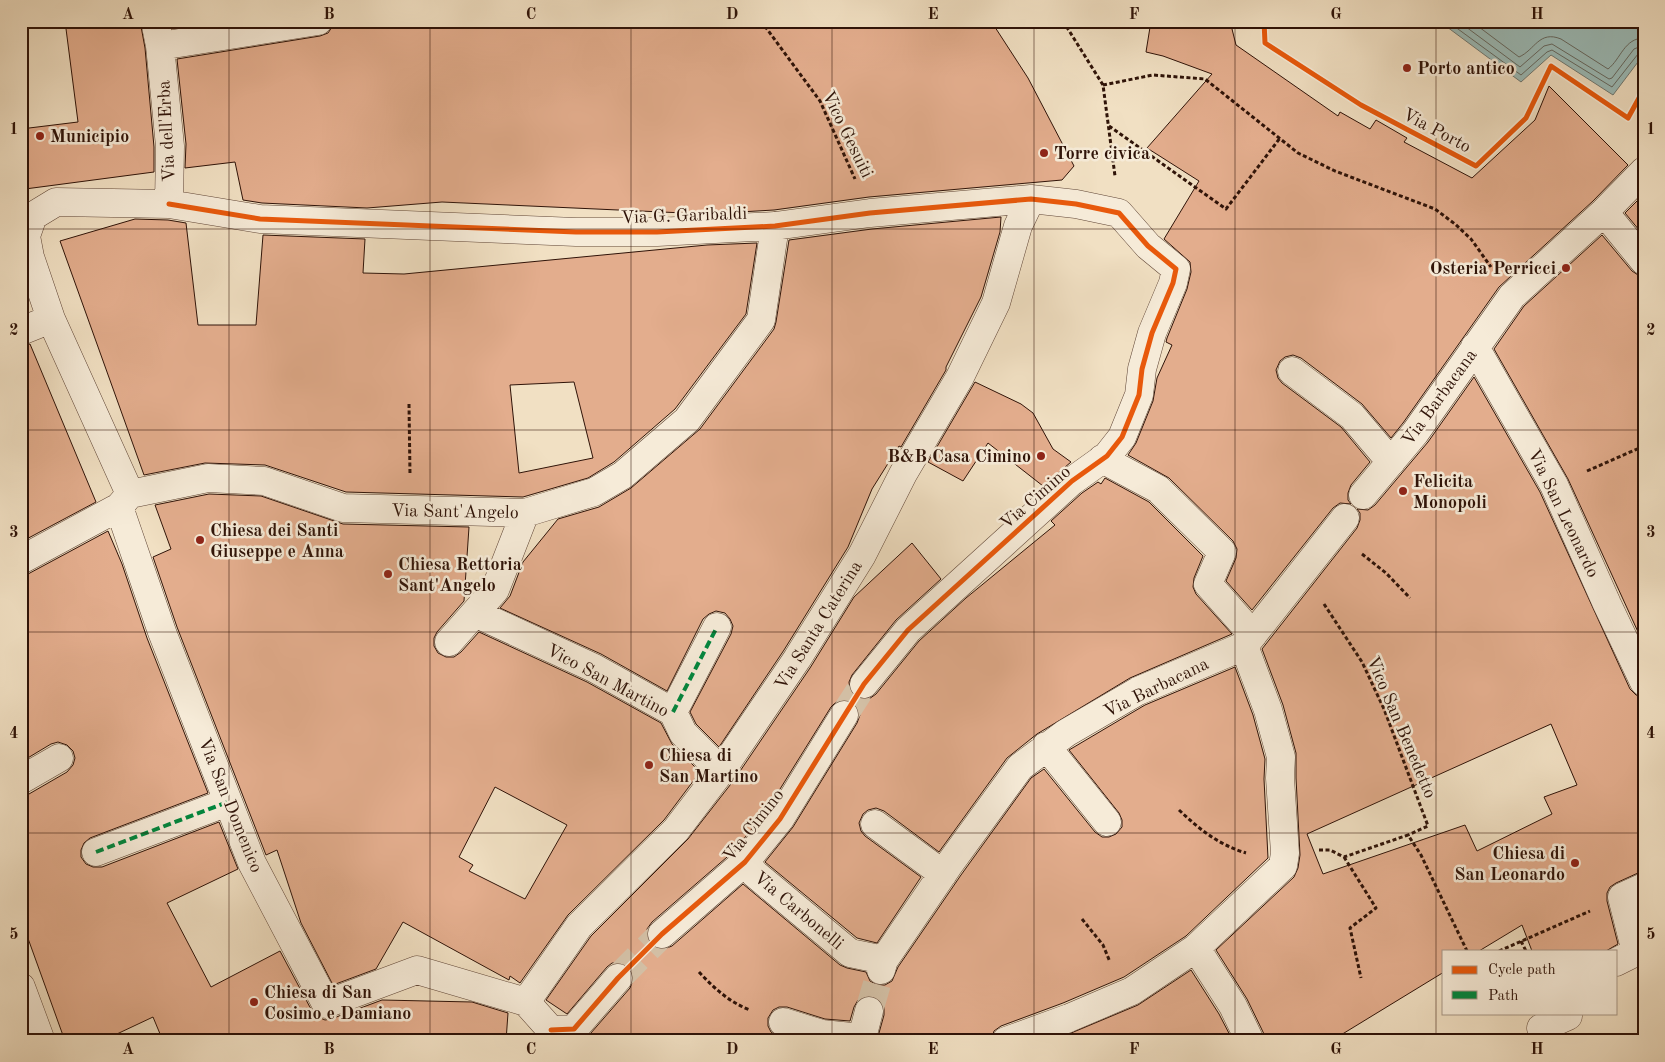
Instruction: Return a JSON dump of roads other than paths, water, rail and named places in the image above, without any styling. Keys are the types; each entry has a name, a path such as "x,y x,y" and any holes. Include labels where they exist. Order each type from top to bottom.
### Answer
{"street":[{"path":"158,33 318,21"},
{"name":"Via dell'Erba","path":"124,501 51,319 30,257 26,236 33,216 56,202 169,204 170,146 158,33"},
{"name":"Via Barbacana","path":"1363,495 1415,433 1512,296 1604,212 1644,171"},
{"name":"Via G. Garibaldi","path":"169,204 260,220 576,232 657,232 774,226 870,213 1031,199 1076,204 1119,213 1148,246 1176,269"},
{"name":"Via Santa Caterina","path":"526,1002 578,926 676,830 721,771 797,660 862,555 903,474 960,377 996,303 1018,226 1031,199"},
{"path":"1604,212 1644,261"},
{"name":"Via Sant'Angelo","path":"21,560 124,501 208,478 264,481 343,508 525,513 594,492 623,475 687,420 761,320 774,226"},
{"name":"Via Cimino","path":"864,684 908,630 1072,481 1107,456 1122,437 1139,396 1142,369 1152,333 1173,283 1176,269"},
{"path":"21,331 51,319"},
{"name":"Via San Leonardo","path":"1475,347 1554,485 1644,682"},
{"path":"1292,371 1352,416 1391,462"},
{"path":"1006,1041 1069,1018 1132,991 1196,948 1283,866 1285,853 1280,778 1281,757 1248,640 1208,584 1222,552 1158,489 1102,459"},
{"name":"Via San Domenico","path":"124,501 162,632 252,863 326,1004 418,970 526,1002"},
{"path":"449,642 495,590 525,513"},
{"name":"Via Barbacana","path":"883,965 943,874 1020,767 1046,746 1138,691 1248,640 1339,526"},
{"name":"Vico San Martino","path":"475,613 594,668 673,712 683,733 721,771"},
{"path":"673,712 717,627"},
{"name":"Via Cimino","path":"662,934 745,862 780,819 844,715"},
{"path":"1046,746 1107,822"},
{"path":"21,780 59,758"},
{"path":"96,852 228,802"},
{"path":"875,824 943,874"},
{"name":"Via Carbonelli","path":"745,862 755,874 850,953 883,965"},
{"path":"1618,961 1636,952 1633,892"},
{"path":"1196,948 1233,1006 1250,1041"},
{"path":"526,1002 550,1035 574,1029 618,978"},
{"path":"21,987 41,1041"},
{"path":"783,1022 822,1034 864,1039 869,1012"},
{"path":"1545,1041 1541,1028 1568,1016 1567,1014"}],"water":[{"path":"1439,21 1644,21 1644,54 1613,95 1551,55 1521,82"}],"tunnel":[{"path":"844,715 864,684"},
{"path":"618,978 662,934"},
{"path":"869,1011 881,970"}],"place":[{"name":"Porto antico","path":"1407,68"},
{"name":"Municipio","path":"40,136"},
{"name":"Torre civica","path":"1044,153"},
{"name":"Osteria Perricci","path":"1566,268"},
{"name":"B&B Casa Cimino","path":"1041,456"},
{"name":"Felicita Monopoli","path":"1403,491"},
{"name":"Chiesa dei Santi Giuseppe e Anna","path":"200,540"},
{"name":"Chiesa Rettoria Sant'Angelo","path":"388,574"},
{"name":"Chiesa di San Martino","path":"649,765"},
{"name":"Chiesa di San Leonardo","path":"1575,863"},
{"name":"Chiesa di San Cosimo e Damiano","path":"254,1002"}]}
